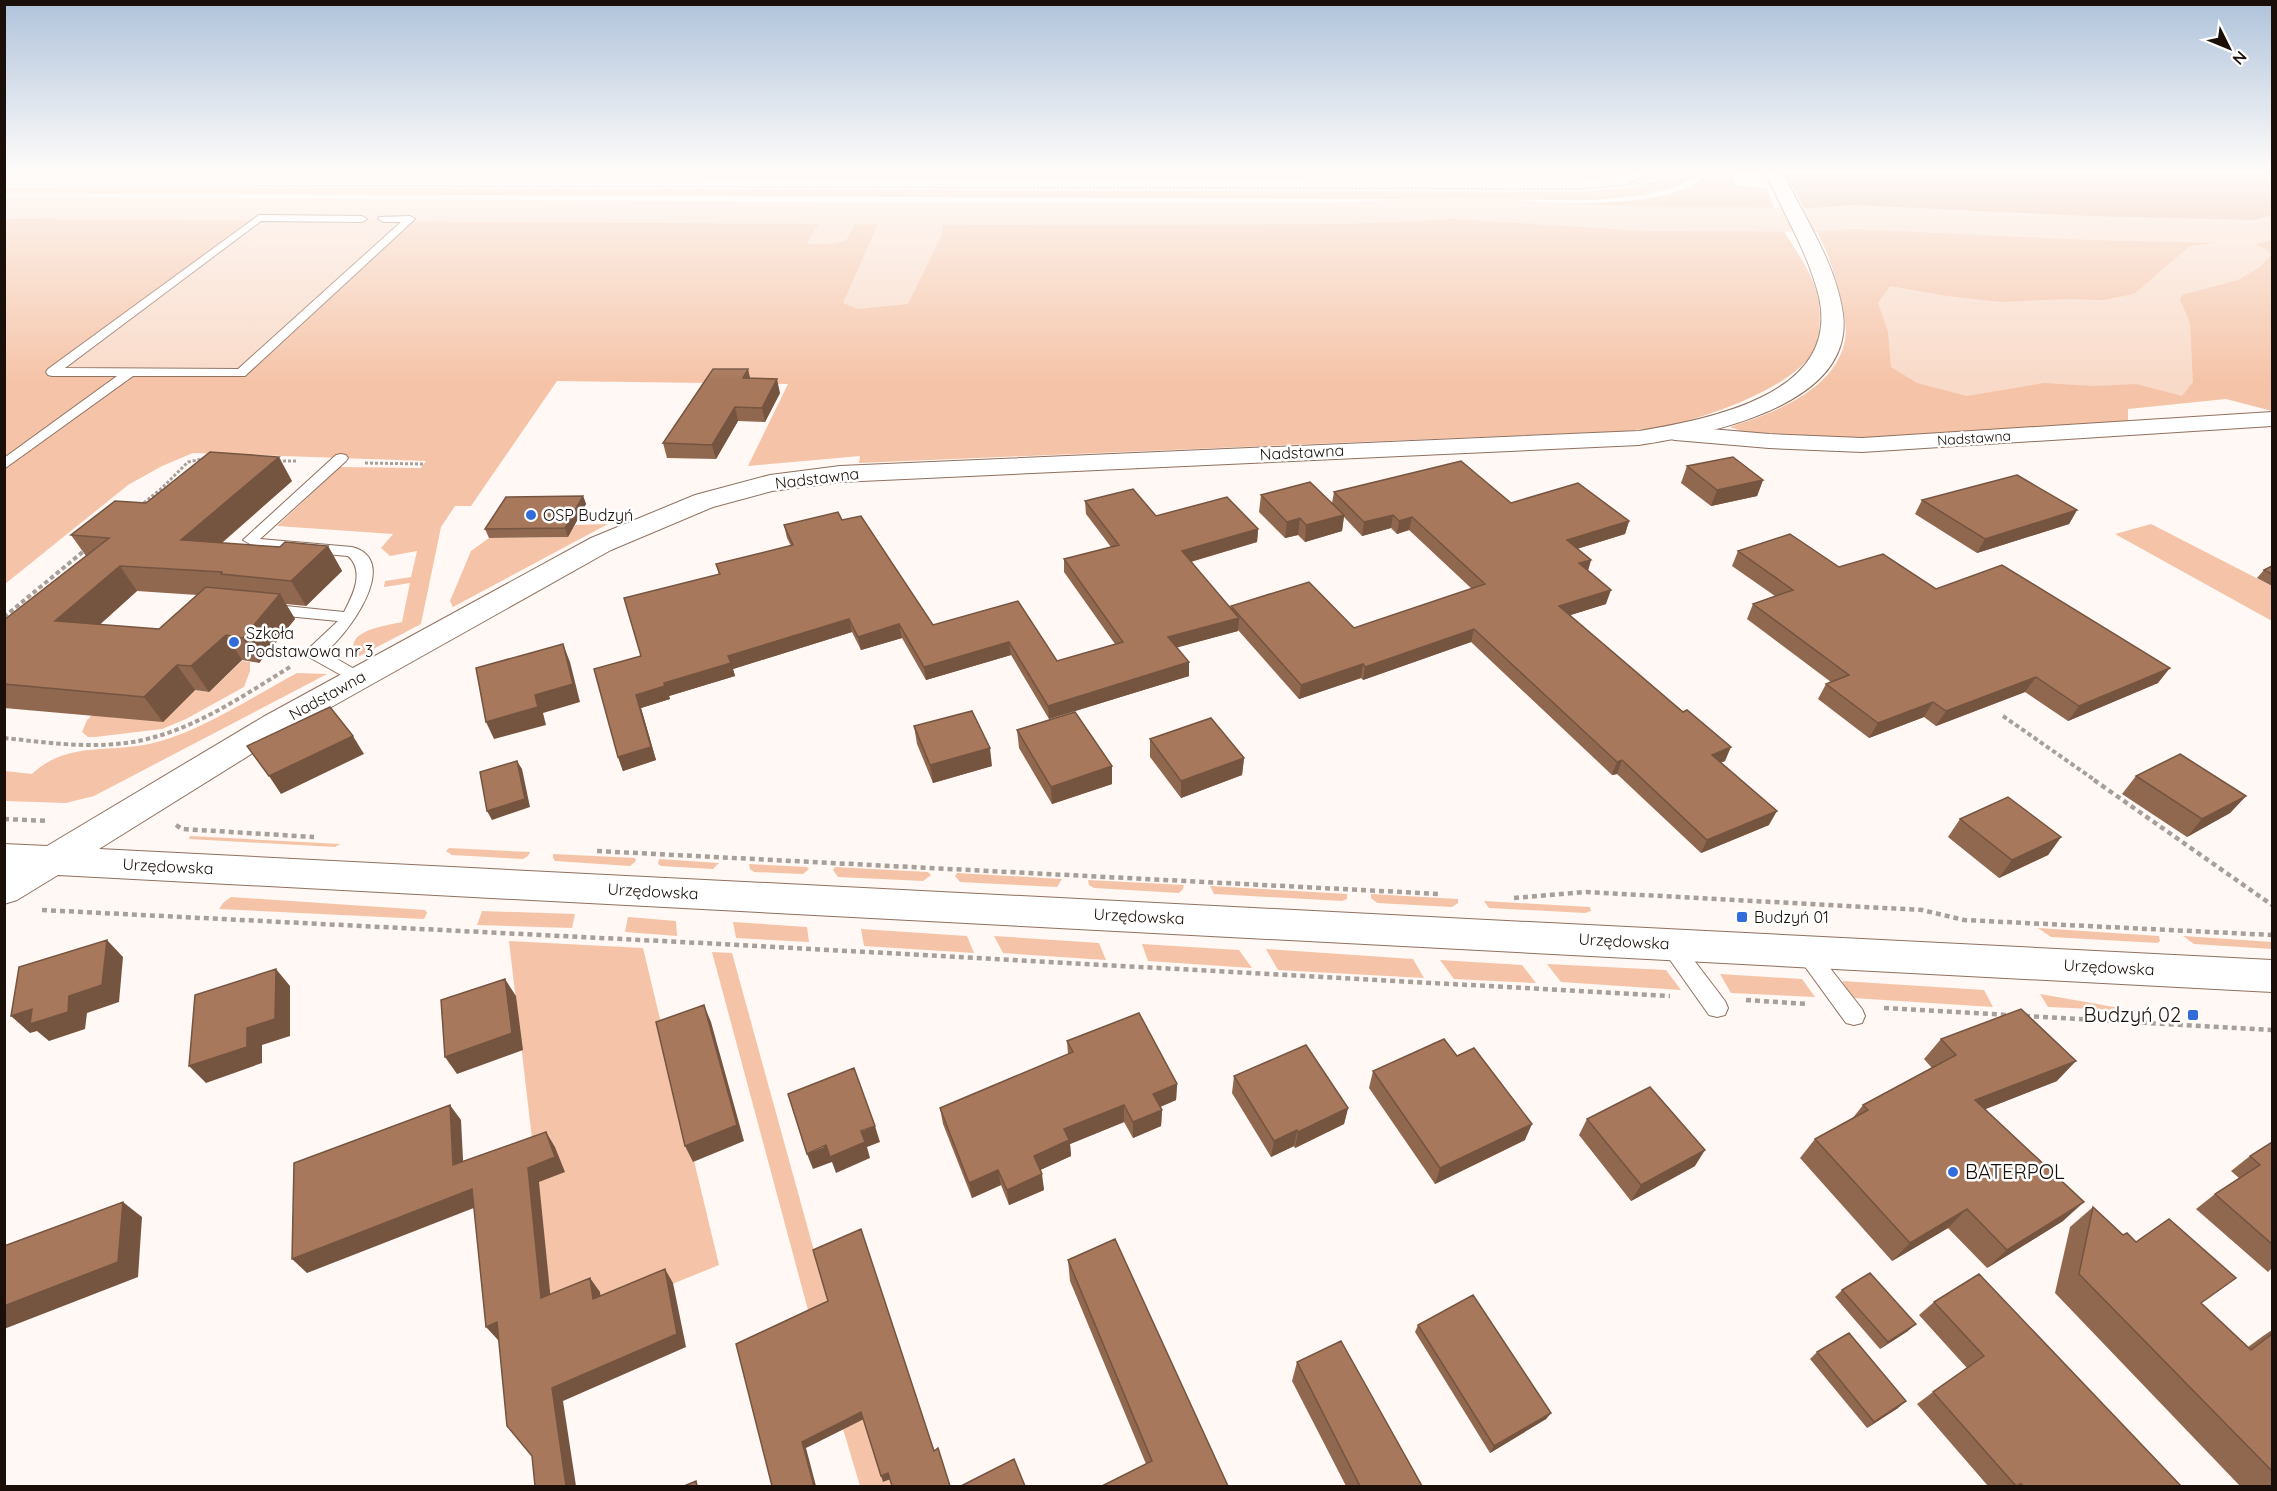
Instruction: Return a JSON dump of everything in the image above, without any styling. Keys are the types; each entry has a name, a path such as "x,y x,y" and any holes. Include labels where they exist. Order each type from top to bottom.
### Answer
{"street":[{"name":"Nadstawna","path":"4,890 234,749 357,678 512,592 635,528 704,501 770,483 840,474 1639,438 1675,433 1707,425 1764,404 1802,382 1819,364 1830,342 1832,314 1829,295 1806,241"},
{"name":"Nadstawna","path":"1675,433 1769,441 1862,445 2272,419"},
{"name":"Urzędowska","path":"4,858 2272,976"}],"lane":[{"path":"229,241 52,372 241,373 386,241"},
{"path":"4,465 131,372"},
{"path":"339,460 250,540 257,544 352,552 364,566 365,574 360,596 348,617 334,637 313,652 357,678"},
{"path":"248,608 348,617"},
{"path":"1670,944 1713,1004"},
{"path":"1805,951 1851,1011"}],"path":[{"path":"133,511 170,481 180,466 194,460 210,458"},
{"path":"274,460 424,464"},
{"path":"4,617 87,549"},
{"path":"4,738 80,745 135,741 168,734 249,692 313,652"},
{"path":"2002,716 2272,905"},
{"path":"173,824 182,829 323,837"},
{"path":"596,851 1444,895"},
{"path":"1503,898 1586,892 1922,909 1964,920 2272,936"},
{"path":"38,910 721,944 1713,1004 1851,1011 2010,1015"},
{"path":"2022,1016 2272,1030"}],"shaded area":[{"path":"5,241 1790,241 1811,277 1818,298 1820,325 1816,346 1802,365 1787,377 1728,407 1661,427 1626,431 859,463 860,456 748,466 788,384 557,381 471,506 455,506 441,527 421,624 358,657 354,641 359,636 366,631 402,622 410,583 384,587 385,581 411,577 417,551 390,556 381,548 393,534 277,526 340,467 421,468 426,461 193,453 162,466 128,485 5,584"},
{"path":"235,241 381,241 239,369 63,369"},
{"path":"809,241 846,241 829,244 807,244"},
{"path":"871,241 939,241 908,304 858,309 843,303"},
{"path":"1822,241 2272,241 2272,411 2226,399 2128,409 2128,422 1861,438 1744,432 1730,427 1763,416 1796,400 1825,378 1836,364 1843,348 1846,332 1830,260"},
{"path":"2232,241 2256,244 2272,254 2260,267 2238,280 2182,295 2180,299 2190,323 2193,382 2182,396 2136,384 2095,386 2044,383 1967,396 1917,383 1891,367 1888,332 1878,303 1890,286 2001,302 2103,300 2134,294 2190,246"},
{"path":"608,524 453,607 450,601 471,551 489,538 568,537 575,525"},
{"path":"2151,524 2272,586 2272,621 2115,534"},
{"path":"242,661 250,662 250,671 244,687 186,719 162,729 95,737 88,737 82,732 92,715 195,690 209,692"},
{"path":"297,673 327,674 94,796 66,803 5,801 5,771 32,774 58,757 71,753 163,741 222,715"},
{"path":"190,836 340,844 335,847 189,839"},
{"path":"449,848 530,852 523,859 452,855 446,851"},
{"path":"553,854 635,858 636,861 630,866 555,861"},
{"path":"659,859 719,863 713,869 661,866 658,864"},
{"path":"749,864 807,867 809,869 803,874 754,872 750,869"},
{"path":"835,867 928,872 931,875 923,881 838,877 833,870"},
{"path":"957,873 1062,879 1057,887 960,882 955,876"},
{"path":"1088,880 1184,885 1179,893 1094,888 1089,885"},
{"path":"1210,886 1347,894 1347,899 1342,901 1214,894"},
{"path":"1371,894 1458,899 1458,903 1452,907 1377,903 1371,898"},
{"path":"231,897 425,910 427,913 424,919 219,909"},
{"path":"1484,901 1590,907 1591,911 1585,913 1489,908"},
{"path":"482,911 575,914 572,928 477,925"},
{"path":"628,917 676,921 677,936 625,932"},
{"path":"733,922 807,927 809,942 736,938"},
{"path":"2038,928 2159,936 2160,941 2158,943 2051,937"},
{"path":"861,929 967,936 974,953 864,946"},
{"path":"994,936 1099,943 1106,960 1003,953"},
{"path":"2183,936 2272,942 2272,949 2194,944"},
{"path":"509,941 643,948 719,1265 603,1312 599,1292 552,1311"},
{"path":"1142,944 1239,950 1252,968 1148,961"},
{"path":"1266,949 1413,959 1424,978 1278,970"},
{"path":"712,952 732,953 816,1258 884,1482 891,1479 893,1486 860,1486 812,1325"},
{"path":"1440,960 1522,965 1536,983 1454,979"},
{"path":"1547,964 1666,970 1681,990 1561,982"},
{"path":"1720,974 1802,979 1815,997 1731,993"},
{"path":"1842,981 1984,990 1993,1007 1853,998"},
{"path":"2040,994 2137,1011 2048,1007"}],"building":[{"path":"713,369 748,369 743,378 777,379 762,408 735,407 712,445 663,443"},
{"path":"210,452 279,457 181,540 280,547 285,542 328,546 291,581 221,574 222,572 120,566 55,621 159,629 206,587 280,594 243,638 226,635 191,666 177,665 144,697 4,684 4,620 109,538 71,535 115,501 146,503"},
{"path":"1733,457 1763,480 1717,490 1687,466"},
{"path":"1461,461 1511,503 1578,483 1629,521 1567,540 1591,560 1579,563 1611,590 1559,606 1683,712 1687,710 1731,747 1712,755 1777,811 1707,840 1622,760 1617,762 1474,629 1365,667 1363,664 1301,685 1231,606 1309,582 1354,628 1485,584 1412,517 1399,521 1393,515 1364,522 1334,492"},
{"path":"2017,475 2077,510 1985,539 1922,500"},
{"path":"1310,482 1344,515 1306,525 1300,518 1287,522 1261,495"},
{"path":"1133,489 1156,516 1227,497 1258,529 1182,551 1239,618 1168,637 1189,662 1048,706 1009,642 924,667 899,624 858,637 849,619 728,656 731,663 664,683 665,686 636,695 651,747 618,757 594,669 641,656 624,598 720,574 716,564 793,545 784,525 838,512 842,520 861,516 933,625 1018,601 1057,661 1123,642 1064,559 1119,545 1085,501"},
{"path":"583,496 565,528 485,529 506,497"},
{"path":"1790,534 1839,567 1883,554 1936,589 2002,565 2170,668 2079,706 2036,677 1946,711 1933,702 1878,723 1826,684 1849,675 1753,604 1793,590 1738,551"},
{"path":"2272,566 2272,574 2264,570"},
{"path":"563,644 573,684 535,695 538,707 486,722 476,668"},
{"path":"330,707 353,736 269,776 247,746"},
{"path":"972,711 990,748 930,765 914,726"},
{"path":"1075,712 1112,766 1051,787 1017,730"},
{"path":"1211,718 1244,758 1181,781 1150,739"},
{"path":"2180,754 2246,796 2202,819 2136,776"},
{"path":"517,761 525,799 487,811 480,772"},
{"path":"2008,797 2061,837 2012,860 1960,819"},
{"path":"107,940 102,985 69,996 68,1012 30,1024 32,1009 11,1016 19,967"},
{"path":"276,969 275,1019 247,1028 247,1047 189,1066 195,995"},
{"path":"505,979 512,1033 445,1057 441,1000"},
{"path":"704,1005 737,1125 685,1146 656,1022"},
{"path":"2021,1009 2076,1061 1975,1100 2084,1202 2007,1250 1967,1209 1910,1243 1815,1139 1868,1110 1863,1105 1956,1055 1941,1039"},
{"path":"1139,1013 1177,1084 1153,1094 1162,1110 1133,1122 1124,1105 1064,1129 1069,1140 1034,1156 1042,1174 1007,1190 998,1170 969,1183 940,1108 1073,1052 1067,1041"},
{"path":"1444,1039 1457,1056 1474,1048 1532,1124 1440,1168 1373,1071"},
{"path":"1306,1045 1348,1108 1274,1141 1234,1076"},
{"path":"854,1068 875,1126 861,1131 865,1142 830,1157 826,1145 807,1154 788,1094"},
{"path":"1650,1087 1705,1150 1641,1185 1587,1119"},
{"path":"450,1105 453,1165 546,1132 555,1157 528,1168 541,1298 590,1278 593,1299 665,1269 677,1334 552,1388 566,1486 535,1486 532,1456 507,1426 497,1322 486,1327 472,1189 292,1259 294,1163"},
{"path":"2272,1142 2272,1244 2215,1194 2260,1165 2250,1156"},
{"path":"123,1202 118,1262 4,1306 4,1246"},
{"path":"2093,1207 2123,1235 2127,1233 2136,1242 2169,1219 2236,1278 2201,1303 2251,1350 2272,1334 2272,1471 2079,1274"},
{"path":"861,1229 934,1451 938,1448 950,1486 892,1486 888,1473 881,1476 861,1412 802,1442 814,1486 772,1486 736,1344 828,1301 813,1250"},
{"path":"1115,1239 1228,1486 1102,1486 1152,1461 1068,1260"},
{"path":"1870,1273 1916,1324 1888,1342 1842,1290"},
{"path":"1979,1274 2181,1486 2023,1486 2021,1484 2016,1486 1933,1392 1984,1356 1934,1302"},
{"path":"1473,1295 1551,1413 1494,1446 1418,1325"},
{"path":"1849,1333 1906,1401 1874,1422 1817,1352"},
{"path":"1341,1341 1422,1486 1360,1486 1297,1362"},
{"path":"1014,1459 1025,1486 961,1486"},
{"path":"696,1481 697,1486 684,1486"}],"place":[{"name":"OSP Budzyń","path":"531,515"},
{"name":"Szkoła Podstawowa nr 3","path":"234,642"},
{"name":"Budzyń 01","path":"1742,917"},
{"name":"Budzyń 02","path":"2193,1015"},
{"name":"BATERPOL","path":"1953,1172"}]}
